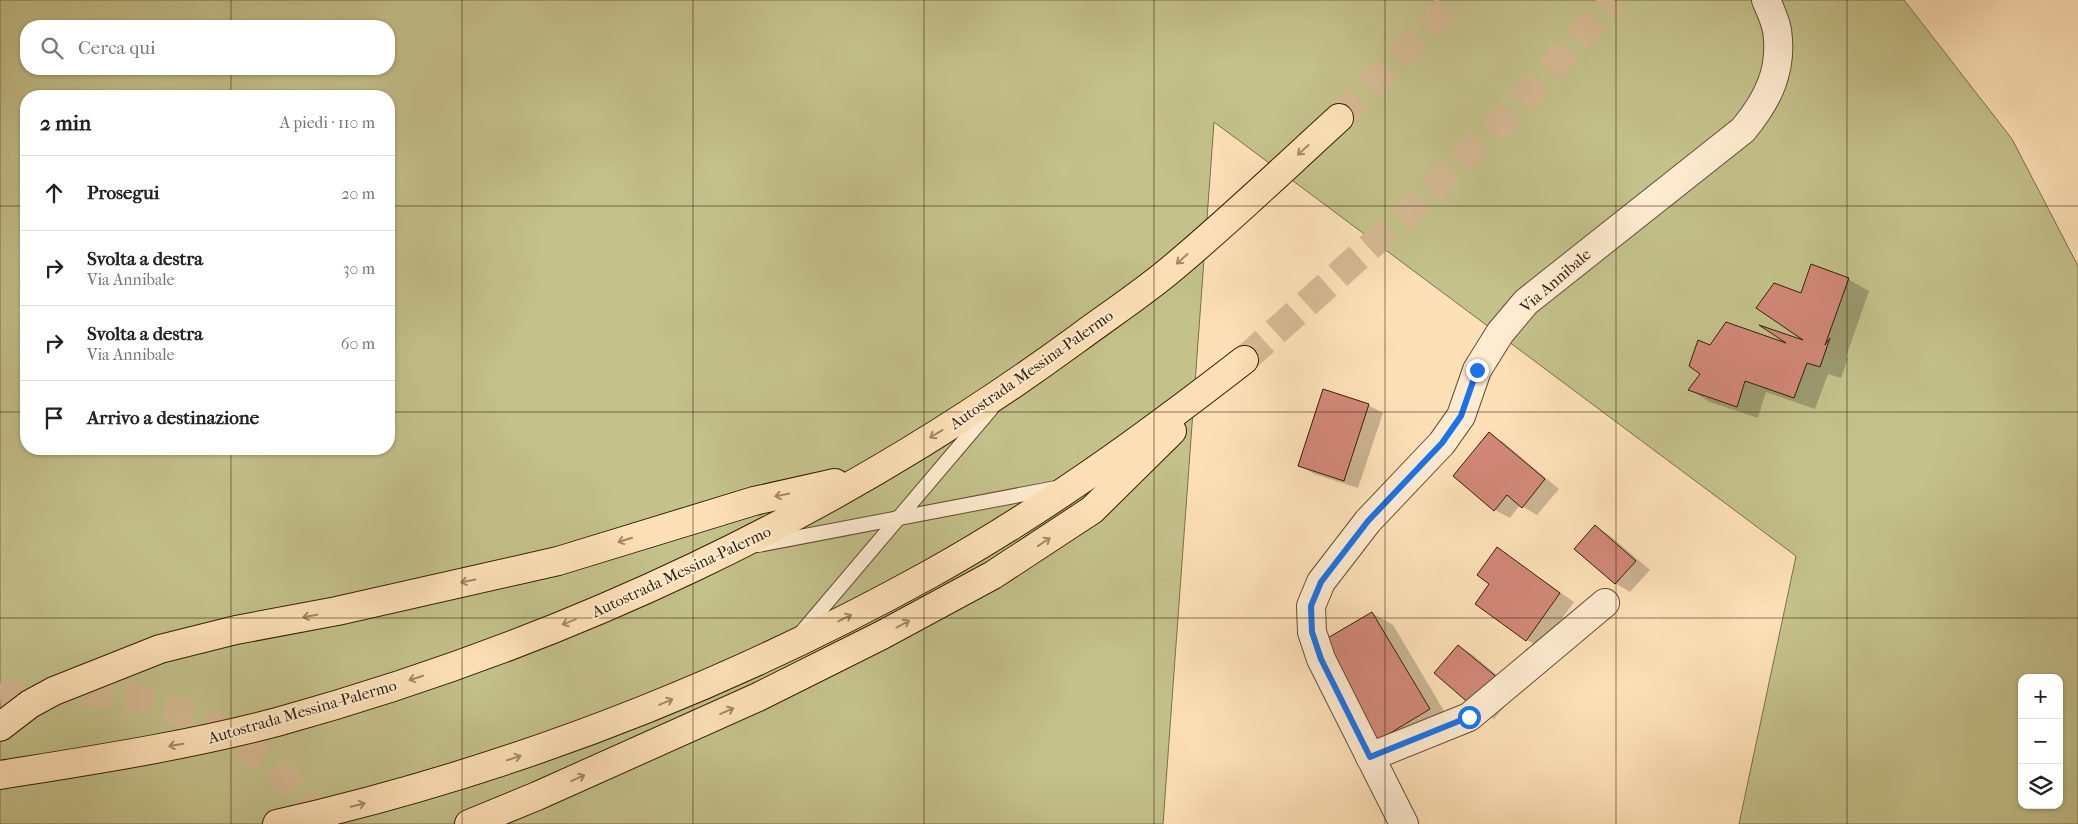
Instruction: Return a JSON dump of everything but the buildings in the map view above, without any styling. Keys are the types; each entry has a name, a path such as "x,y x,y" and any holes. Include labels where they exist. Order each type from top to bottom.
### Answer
{"highway":[{"name":"Autostrada Messina-Palermo","path":"0,775 190,742 276,722 338,703 472,661 645,591 734,550 864,477 1008,389 1168,272 1339,118"},
{"path":"277,824 361,804 450,779 585,734 741,670 930,574 1072,485 1180,410 1244,360 1092,510 993,575 882,636 758,697 537,796 469,824"},
{"path":"0,727 30,704 54,691 160,649 236,630 337,611 558,561 754,501 864,477"}],"street":[{"name":"Via Annibale","path":"1404,824 1321,659 1312,632 1311,606 1321,582 1368,521 1402,487 1447,436 1461,416 1477,370 1500,333 1526,302 1743,130 1761,108 1771,87 1777,60 1777,29 1766,0"},
{"path":"1370,757 1469,717 1605,603"}],"lane":[{"path":"790,646 1008,389"},
{"path":"734,550 1072,485"}],"shaded area":[{"path":"0,0 1904,0 2012,139 2078,266 2078,824 1739,824 1796,556 1214,122 1163,824 0,824"}],"tunnel":[{"path":"1339,118 1454,0"},
{"path":"1244,360 1395,224 1514,110 1613,0"},
{"path":"0,697 46,691 127,695 204,720 272,764 325,824"}],"route":[{"path":"1469,717 1370,757 1321,659 1312,632 1311,606 1321,582 1368,521 1442,443 1461,416 1477,370"}]}
